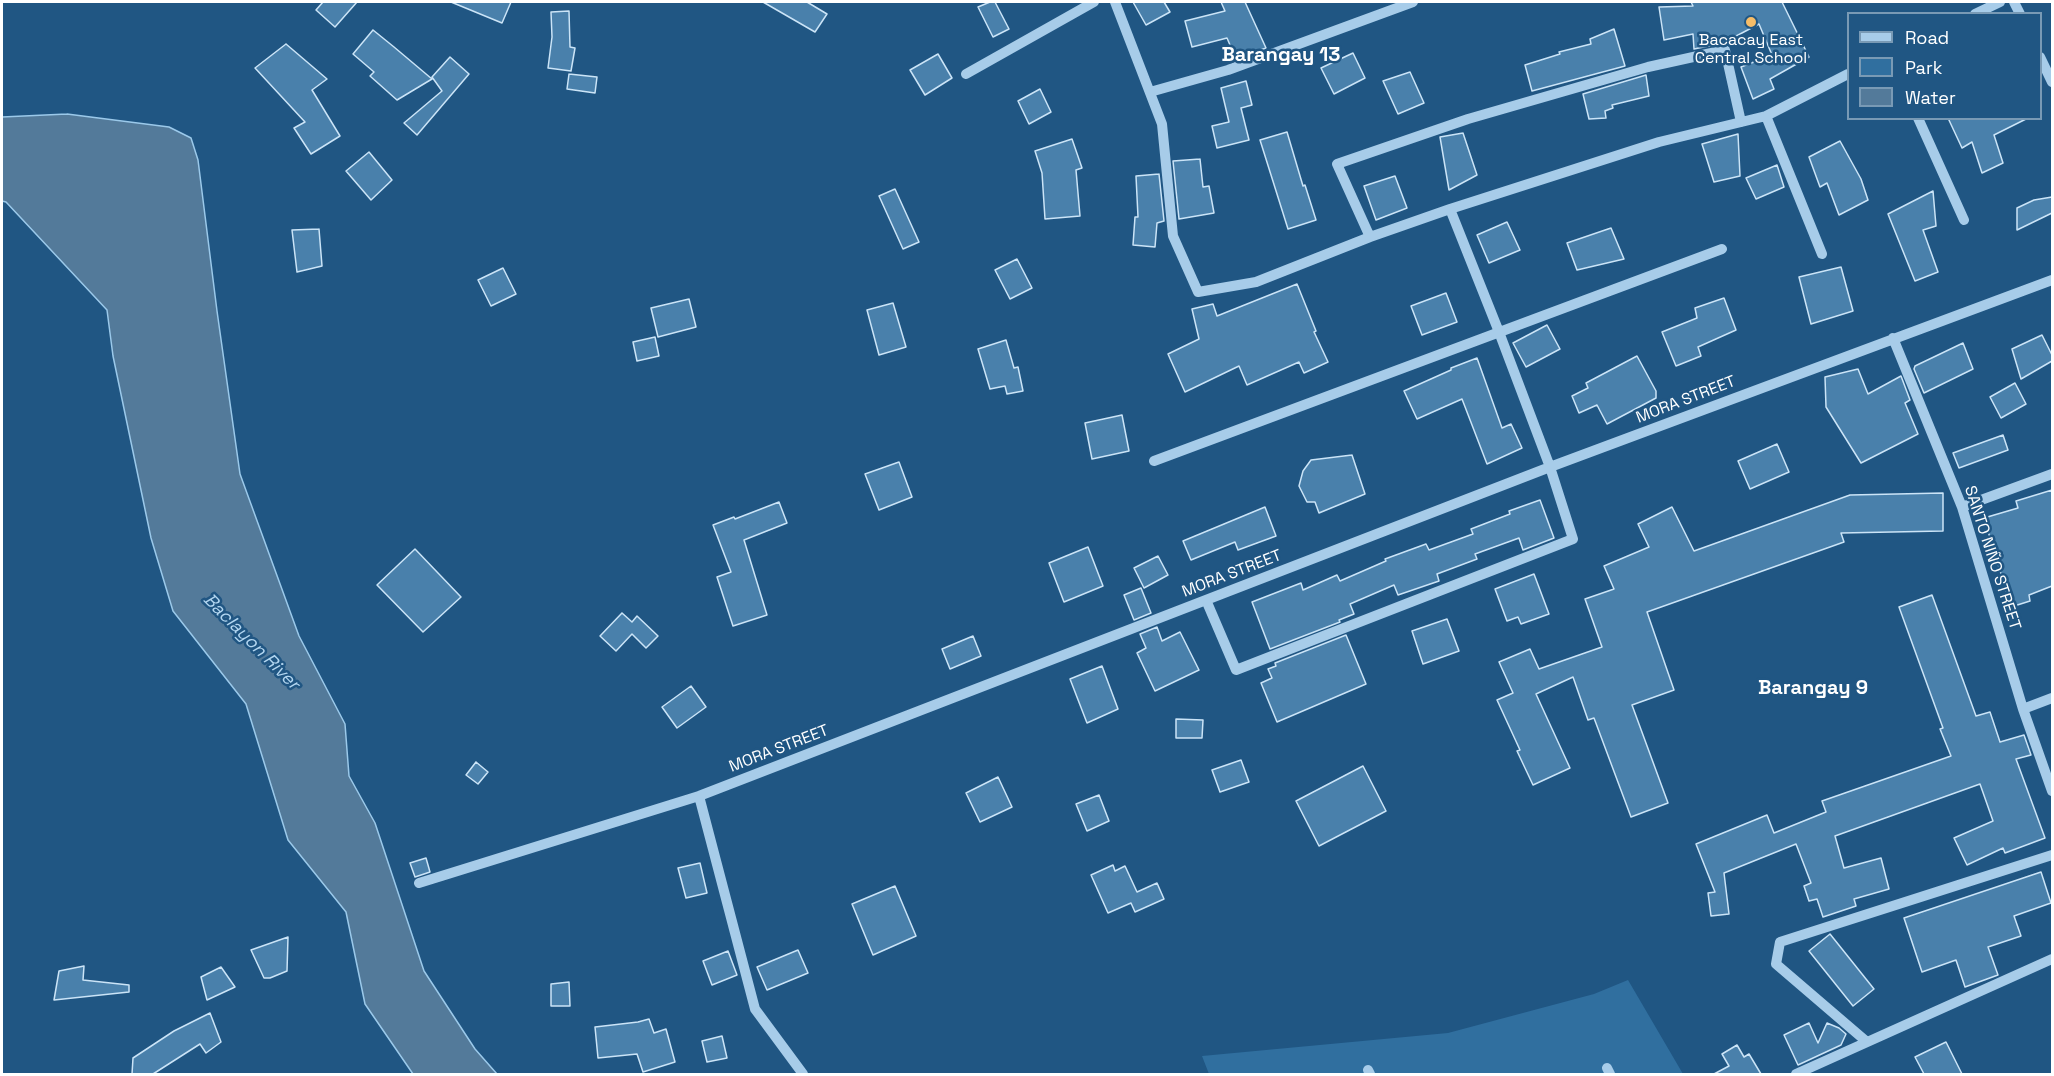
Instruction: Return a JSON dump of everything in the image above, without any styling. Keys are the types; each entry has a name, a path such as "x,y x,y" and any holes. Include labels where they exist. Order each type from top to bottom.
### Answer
{"street":[{"path":"966,74 1095,2"},
{"path":"1115,2 1162,124 1173,236 1198,292 1256,282 1370,237 1450,209 1659,142 1766,116 1847,75"},
{"path":"1150,92 1228,70 1413,2"},
{"path":"1979,12 2000,2"},
{"path":"1370,237 1337,164 1468,119 1648,67 1725,50 1741,122"},
{"path":"2042,61 2052,82"},
{"path":"1766,116 1822,254"},
{"path":"1919,120 1964,220"},
{"path":"1206,600 1236,670 1573,539 1550,467 1450,209"},
{"path":"1154,461 1722,249"},
{"name":"MORA STREET","path":"419,883 699,796 1550,467 2052,280"},
{"name":"SANTO NIÑO STREET","path":"1893,338 1962,507 2024,709 2052,791"},
{"path":"1962,507 2052,474"},
{"path":"2024,709 2052,698"},
{"path":"699,796 755,1009 803,1074"},
{"path":"1867,1042 1776,964 1780,942 2052,855"},
{"path":"1796,1074 2052,959"}],"green space":[{"path":"1628,980 1683,1074 1209,1074 1202,1056 1448,1033 1594,994"}],"water":[{"name":"Baclayon River","path":"67,114 169,127 191,138 198,160 240,474 299,636 345,724 349,776 375,823 424,971 475,1049 497,1074 413,1074 365,1004 346,912 288,840 246,704 173,611 151,538 113,356 107,310 6,202 2,201 2,117"}],"building":[{"path":"323,2 357,2 335,27 316,10"},
{"path":"451,2 511,2 502,23"},
{"path":"763,2 807,2 827,14 815,32"},
{"path":"995,2 1009,29 993,37 978,7"},
{"path":"1133,2 1164,2 1170,12 1146,25"},
{"path":"1221,2 1245,2 1266,48 1236,59 1227,38 1192,47 1185,21 1225,11"},
{"path":"1691,2 1782,2 1809,57 1770,79 1774,89 1753,99 1741,67 1772,55 1759,24 1723,43 1694,49 1693,34 1664,40 1659,7 1693,6"},
{"path":"569,11 570,47 575,48 571,71 548,68 552,37 551,12"},
{"path":"1614,29 1625,66 1532,91 1525,65 1560,54 1559,52 1591,44 1590,39"},
{"path":"373,30 432,79 397,100 370,76 374,72 353,54"},
{"path":"286,44 327,79 312,90 340,136 311,154 294,128 305,122 255,68"},
{"path":"1353,53 1365,78 1334,94 1321,68"},
{"path":"938,54 952,78 925,95 910,70"},
{"path":"450,57 469,74 417,135 404,123 442,91 432,77"},
{"path":"1410,72 1424,103 1398,114 1383,81"},
{"path":"569,74 597,77 595,93 567,89"},
{"path":"1646,75 1649,96 1612,105 1613,108 1605,111 1606,118 1589,119 1583,94"},
{"path":"1246,81 1252,105 1241,108 1249,140 1217,148 1212,126 1229,122 1221,88"},
{"path":"1040,89 1051,112 1029,124 1018,101"},
{"path":"1949,120 2024,120 1994,135 2003,163 1982,173 1972,142 1962,148"},
{"path":"1287,132 1316,220 1288,229 1260,140"},
{"path":"1463,133 1477,175 1449,190 1440,137"},
{"path":"1738,134 1740,176 1714,182 1702,144"},
{"path":"1072,139 1082,168 1076,170 1080,216 1045,219 1042,173 1035,151"},
{"path":"1840,141 1861,179 1868,200 1839,215 1827,183 1820,187 1809,157"},
{"path":"369,152 392,180 371,200 346,171"},
{"path":"1200,159 1203,187 1209,186 1214,213 1179,219 1173,161"},
{"path":"1777,165 1784,187 1756,199 1746,178"},
{"path":"1159,174 1164,221 1157,223 1155,247 1133,245 1135,217 1138,217 1136,176"},
{"path":"1395,176 1407,208 1376,220 1364,186"},
{"path":"895,189 919,242 903,249 879,196"},
{"path":"1933,191 1936,226 1923,230 1938,272 1915,281 1888,214"},
{"path":"2052,197 2052,213 2017,230 2017,208 2034,200"},
{"path":"1507,222 1520,250 1489,263 1477,235"},
{"path":"1611,228 1624,259 1577,270 1567,243"},
{"path":"319,229 322,266 297,272 292,230"},
{"path":"1017,259 1032,288 1010,299 995,270"},
{"path":"1841,267 1853,311 1811,324 1799,277"},
{"path":"503,268 516,294 491,306 478,280"},
{"path":"1297,284 1316,331 1314,332 1328,362 1304,373 1299,362 1247,385 1239,366 1185,392 1168,354 1199,339 1192,309 1213,304 1217,316"},
{"path":"1446,293 1457,322 1422,335 1411,306"},
{"path":"1724,298 1736,330 1698,347 1701,356 1676,366 1662,332 1697,318 1695,308"},
{"path":"689,299 696,327 658,337 651,308"},
{"path":"893,303 906,347 879,355 867,310"},
{"path":"1547,325 1560,349 1526,367 1513,343"},
{"path":"2042,335 2052,355 2052,361 2021,379 2012,349"},
{"path":"655,337 659,356 637,361 633,342"},
{"path":"1006,340 1014,368 1018,367 1023,391 1007,394 1005,386 990,389 978,349"},
{"path":"1963,343 1973,369 1924,393 1914,369 1915,366"},
{"path":"1637,356 1656,391 1656,398 1607,424 1597,405 1579,413 1572,396 1588,388 1586,383"},
{"path":"1477,358 1502,428 1511,424 1522,448 1487,464 1462,399 1417,419 1404,391"},
{"path":"1858,369 1868,394 1901,376 1910,400 1905,403 1918,434 1861,463 1826,407 1825,377"},
{"path":"2015,383 2026,404 2001,418 1990,397"},
{"path":"1122,415 1129,451 1092,459 1085,423"},
{"path":"2003,435 2008,450 1959,468 1953,453"},
{"path":"1777,444 1789,472 1750,489 1738,461"},
{"path":"1352,455 1365,494 1319,513 1315,502 1307,502 1299,486 1303,471 1311,460"},
{"path":"899,462 912,497 879,510 865,474"},
{"path":"2052,490 2052,586 2029,595 2030,601 2011,607 1984,518 2018,508 2016,501"},
{"path":"1943,493 1943,531 1841,533 1844,542 1647,612 1674,690 1632,705 1668,803 1631,817 1594,718 1588,720 1573,677 1536,694 1570,768 1533,785 1497,700 1513,693 1499,662 1530,649 1539,669 1602,647 1585,599 1614,589 1604,566 1649,547 1638,524 1672,507 1694,551 1850,495"},
{"path":"1540,500 1554,538 1523,550 1519,538 1475,554 1477,559 1437,574 1439,581 1398,595 1394,585 1350,604 1354,614 1339,620 1340,622 1270,649 1252,602 1301,583 1303,590 1337,575 1340,581 1386,561 1385,559 1426,544 1429,550 1473,534 1471,529 1510,514 1509,511"},
{"path":"779,502 787,523 744,540 767,615 733,626 717,577 731,572 713,525"},
{"path":"1265,507 1276,536 1238,550 1235,542 1191,560 1183,541"},
{"path":"1088,547 1103,586 1064,602 1049,563"},
{"path":"415,549 461,597 423,632 377,585"},
{"path":"1158,556 1168,575 1144,588 1134,568"},
{"path":"1534,574 1549,614 1521,624 1518,617 1507,621 1495,589"},
{"path":"1141,588 1151,613 1134,620 1124,595"},
{"path":"1932,595 1976,716 1990,712 2000,742 2024,735 2031,755 2016,759 2045,838 2005,853 2003,848 1967,865 1954,838 1993,821 1980,784 1835,836 1844,868 1881,858 1889,889 1854,899 1856,906 1823,917 1817,899 1809,901 1804,886 1811,883 1796,844 1724,873 1729,914 1711,916 1708,893 1715,892 1696,844 1767,815 1774,833 1826,812 1822,801 1951,756 1899,607"},
{"path":"622,613 632,622 637,616 658,636 646,648 632,634 616,651 600,636"},
{"path":"1447,619 1459,651 1423,664 1412,631"},
{"path":"1157,627 1162,641 1180,632 1199,670 1155,691 1137,653 1146,648 1140,634"},
{"path":"1346,635 1366,684 1277,722 1261,683 1272,678 1268,669 1276,666 1275,663"},
{"path":"973,636 981,656 950,669 942,649"},
{"path":"1102,666 1118,709 1087,723 1070,679"},
{"path":"691,686 706,707 677,728 662,707"},
{"path":"1176,719 1203,720 1202,738 1176,738"},
{"path":"1241,760 1249,782 1220,792 1212,770"},
{"path":"476,762 488,772 478,784 466,775"},
{"path":"1363,766 1386,811 1319,846 1296,801"},
{"path":"998,777 1012,807 980,822 966,793"},
{"path":"1099,795 1109,821 1087,831 1076,804"},
{"path":"426,858 430,872 415,877 410,863"},
{"path":"700,863 707,893 686,898 678,868"},
{"path":"1113,865 1115,871 1125,866 1137,892 1157,883 1164,899 1135,912 1131,903 1108,913 1091,875"},
{"path":"2041,872 2051,903 2014,916 2021,936 1988,947 1998,975 1965,987 1956,960 1922,972 1904,918"},
{"path":"895,886 916,936 873,955 852,904"},
{"path":"1830,934 1874,989 1853,1006 1809,951"},
{"path":"288,937 287,971 264,978 251,950"},
{"path":"798,950 808,973 767,990 757,967"},
{"path":"728,951 737,975 712,985 703,961"},
{"path":"84,966 83,980 129,985 129,992 54,1000 59,971"},
{"path":"221,967 235,987 207,1000 201,977"},
{"path":"569,982 570,1006 551,1006 551,984"},
{"path":"210,1013 221,1042 206,1053 200,1044 153,1074 132,1074 133,1058 174,1031"},
{"path":"649,1019 654,1033 666,1029 675,1062 643,1072 637,1054 598,1058 595,1027"},
{"path":"1809,1023 1818,1043 1827,1023 1846,1034 1841,1045 1798,1065 1784,1035"},
{"path":"722,1036 727,1058 707,1062 702,1041"},
{"path":"1946,1042 1962,1074 1924,1074 1915,1057"},
{"path":"1737,1045 1744,1057 1749,1054 1761,1074 1714,1074 1729,1066 1722,1054"}],"place":[{"name":"Bacacay East Central School","path":"1751,22"}],"district":[{"name":"Barangay 13","path":"1281,56"},
{"name":"Barangay 9","path":"1813,689"}]}
